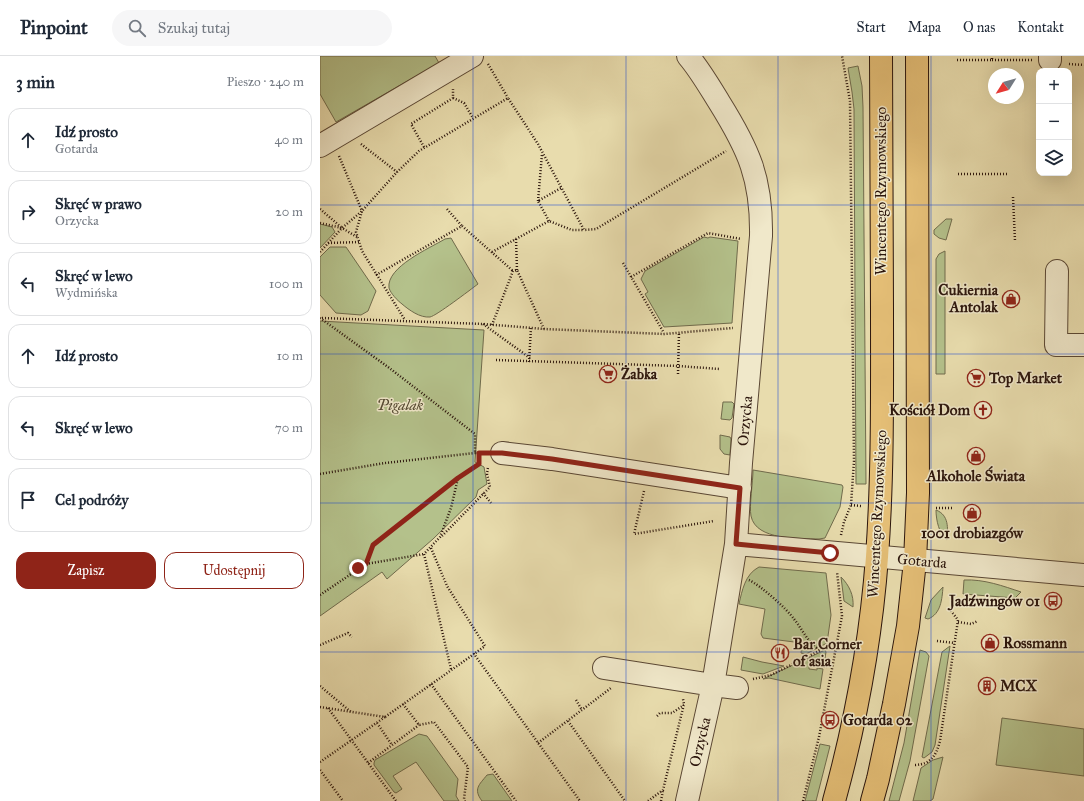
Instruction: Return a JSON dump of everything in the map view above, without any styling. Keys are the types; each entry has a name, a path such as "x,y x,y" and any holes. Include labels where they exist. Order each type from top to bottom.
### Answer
{"main road":[{"name":"Wincentego Rzymowskiego","path":"834,801 856,710 870,620 877,557 880,492 882,366 881,56"},
{"path":"872,801 904,654 915,560 918,493 917,56"}],"street":[{"name":"Orzycka","path":"687,801 726,687 740,488 761,230 760,199 755,176 747,152 736,129 697,67 688,56"},
{"path":"332,139 448,71 479,58"},
{"path":"1057,271 1056,345 1084,345"},
{"path":"495,458 552,459 740,488"},
{"name":"Gotarda","path":"736,544 1084,575"},
{"path":"604,668 726,687"}],"path":[{"path":"840,538 844,522 851,505 854,461 850,101 842,56"},
{"path":"957,60 992,60 992,56"},
{"path":"479,58 508,98 542,153 584,230"},
{"path":"448,71 453,81 453,98"},
{"path":"453,98 464,103 472,118"},
{"path":"424,147 411,124 453,98"},
{"path":"320,252 342,228 362,211 418,151 508,98"},
{"path":"332,139 398,172"},
{"path":"332,139 362,211 356,232 362,251 405,321"},
{"path":"542,153 538,201 549,221 572,230 584,230 596,229 727,151"},
{"path":"958,174 1007,174"},
{"path":"538,201 562,188"},
{"path":"1013,197 1015,241"},
{"path":"320,209 342,228 357,237"},
{"path":"447,209 462,226 513,271"},
{"path":"492,252 549,221"},
{"path":"320,223 342,228"},
{"path":"376,275 462,226"},
{"path":"631,277 708,234 741,239"},
{"path":"516,239 517,270 544,329"},
{"path":"328,243 359,242"},
{"path":"623,263 664,334"},
{"path":"513,271 517,270"},
{"path":"492,324 513,271"},
{"path":"321,318 492,324 544,329 664,334 754,327"},
{"path":"321,318 475,434 475,453"},
{"path":"483,324 530,358"},
{"path":"529,362 531,328"},
{"path":"678,374 679,332"},
{"path":"496,360 678,366 720,369"},
{"path":"320,474 384,463 475,453 495,458 487,474 490,487 424,554 366,564 320,595"},
{"path":"366,564 373,545 458,478 479,464 479,453"},
{"path":"440,537 451,508 458,478"},
{"path":"645,487 634,534 714,521"},
{"path":"483,493 491,503"},
{"path":"851,505 864,506"},
{"path":"933,508 953,508"},
{"path":"320,762 485,646 447,586 431,548"},
{"path":"424,554 451,669"},
{"path":"803,801 819,737 842,616 837,573"},
{"path":"745,577 755,582 785,609 794,618 809,641 821,650"},
{"path":"915,765 926,763 937,752 940,741 958,622 948,607"},
{"path":"958,622 971,624 978,621"},
{"path":"320,645 348,633 352,637"},
{"path":"937,641 955,643"},
{"path":"726,687 735,682 771,675 831,645"},
{"path":"474,654 580,801"},
{"path":"818,666 827,667"},
{"path":"431,684 516,801"},
{"path":"320,686 352,713"},
{"path":"538,743 611,688 617,686"},
{"path":"661,801 684,704 682,694"},
{"path":"576,700 582,710"},
{"path":"403,704 418,726"},
{"path":"657,716 660,713 672,713 684,704"},
{"path":"320,707 385,717"},
{"path":"328,708 395,800 390,801"},
{"path":"568,721 625,801"},
{"path":"368,763 418,726 434,722 468,767 465,801"},
{"path":"376,723 392,745"},
{"path":"320,770 343,801"},
{"path":"650,800 663,790"}],"green space":[{"path":"320,56 435,56 439,63 336,122 320,94"},
{"path":"858,66 862,86 863,107 866,484 856,484 854,109 848,68"},
{"path":"946,219 952,219 946,240 939,238 934,234 934,230"},
{"path":"320,224 332,227 335,232 320,248"},
{"path":"704,237 738,241 732,323 664,327 645,294 648,292 641,279 645,271"},
{"path":"451,238 478,284 433,316 426,317 419,315 408,309 394,297 389,288 390,280 394,273 410,259 445,239"},
{"path":"330,247 346,247 376,291 368,311 361,315 336,313 320,295 320,257"},
{"path":"945,251 945,374 936,374 936,259 939,254"},
{"name":"Pigalak","path":"320,321 484,330 475,462 484,467 487,484 478,490 476,497 433,539 387,579 382,572 320,616"},
{"path":"723,402 732,402 734,404 732,418 730,420 721,419"},
{"path":"720,435 730,437 731,439 730,455 724,454 720,449"},
{"path":"753,470 842,485 840,507 825,538 790,538 770,534 761,530 755,524 751,516"},
{"path":"936,510 943,515 947,522 947,540 938,526"},
{"path":"759,567 826,573 831,615 827,643 806,654 801,653 802,643 763,638 761,634 765,609 739,604 747,578"},
{"path":"841,577 850,590 853,598 853,607 844,601"},
{"path":"964,580 986,582 1021,592 1015,598 963,594"},
{"path":"943,587 940,606 936,614 928,619 925,618 931,600"},
{"path":"950,646 935,745 932,752 924,758 922,757 942,652"},
{"path":"825,650 824,664 818,663 818,659 810,658 809,669 823,669 820,689 769,678 763,679"},
{"path":"920,650 926,652 929,656 910,761 899,801 889,801 904,743"},
{"path":"743,657 784,666 763,674 741,670"},
{"path":"1002,718 1084,729 1084,776 996,765"},
{"path":"419,734 427,736 458,779 456,796 459,801 444,801 416,762 393,776 402,789 396,793 374,765 375,760"},
{"path":"820,744 830,746 816,801 805,801"},
{"path":"943,757 933,799 930,801 913,801 921,768 933,760"},
{"path":"493,774 512,801 482,801 479,797 478,787 487,775"}],"place":[{"name":"Cukiernia Antolak","path":"1011,299"},
{"name":"Żabka","path":"608,374"},
{"name":"Top Market","path":"976,378"},
{"name":"Kościół Dom","path":"983,410"},
{"name":"Alkohole Świata","path":"976,456"},
{"name":"1001 drobiazgów","path":"972,513"},
{"name":"Jadźwingów 01","path":"1053,601"},
{"name":"Rossmann","path":"990,643"},
{"name":"Bar Corner of asia","path":"780,653"},
{"name":"MCX","path":"987,686"},
{"name":"Gotarda 02","path":"830,720"}],"route":[{"path":"358,568 366,564 373,545 458,478 479,464 479,453 502,453 552,459 740,488 736,544 830,553"}]}
